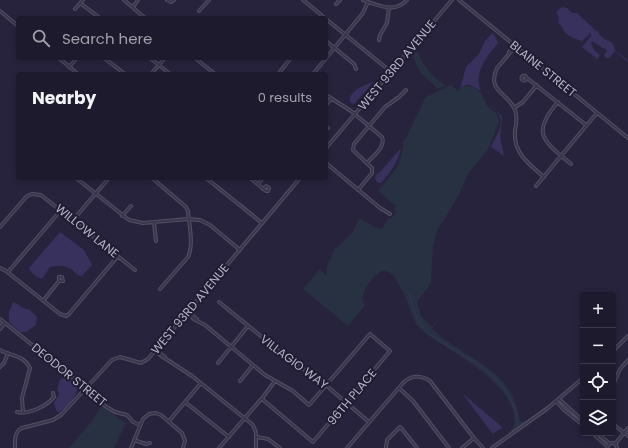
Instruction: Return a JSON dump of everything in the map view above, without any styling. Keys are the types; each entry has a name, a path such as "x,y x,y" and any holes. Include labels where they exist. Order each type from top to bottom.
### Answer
{"street":[{"path":"75,9 83,0"},
{"path":"124,0 143,16"},
{"path":"132,7 138,0"},
{"path":"167,0 171,2 174,0"},
{"path":"199,11 209,0"},
{"path":"303,0 323,16"},
{"path":"336,4 340,0"},
{"path":"362,0 389,8 398,7 407,0"},
{"name":"WEST 93RD AVENUE","path":"328,146 452,0"},
{"name":"BLAINE STREET","path":"459,0 628,138"},
{"path":"328,56 363,13 368,2"},
{"path":"80,3 97,16"},
{"path":"380,40 380,34 387,23 389,8"},
{"path":"0,11 16,24"},
{"path":"328,20 391,71"},
{"path":"328,43 353,63 356,69"},
{"path":"515,46 497,68 494,79 498,91 512,104 514,108 517,118 515,137 518,151 526,162 544,177"},
{"path":"61,60 76,72"},
{"path":"70,67 75,60"},
{"path":"107,60 122,72"},
{"path":"153,60 168,72"},
{"path":"154,72 163,60"},
{"path":"198,60 212,72"},
{"path":"280,72 289,60"},
{"path":"315,72 325,60"},
{"path":"527,78 586,125"},
{"path":"514,108 523,102 537,85"},
{"path":"358,190 372,174 372,168 355,152 354,144 386,107 400,97 406,90"},
{"path":"328,97 345,106 382,137 383,145 367,163"},
{"path":"328,103 331,99"},
{"path":"558,102 546,116 543,124 543,133 546,143 571,164"},
{"path":"536,186 597,113"},
{"path":"328,165 380,208 390,214"},
{"path":"78,180 122,216 136,223 188,219 204,222 240,250"},
{"path":"73,220 107,180"},
{"path":"208,180 262,223"},
{"path":"253,180 263,189"},
{"path":"258,184 261,180"},
{"name":"WEST 93RD AVENUE","path":"15,448 16,435 18,431 59,417 110,361 120,357 141,363 146,361 298,180"},
{"path":"156,181 182,203 188,211 191,245 190,252 186,259 160,290"},
{"name":"WILLOW LANE","path":"0,227 24,199 28,196 37,194 44,197 135,270"},
{"path":"122,216 131,206"},
{"path":"8,272 60,210"},
{"path":"154,222 156,241"},
{"path":"0,268 8,272 60,314 66,316 70,314 118,256"},
{"path":"43,301 59,281"},
{"name":"VILLAGIO WAY","path":"219,302 289,359 326,385 369,422"},
{"path":"188,312 253,365 275,381 293,391 309,405 326,385"},
{"name":"DEODOR STREET","path":"0,319 105,406 115,412 127,415 134,422 140,425"},
{"path":"0,328 4,323"},
{"path":"218,362 248,326"},
{"name":"96TH PLACE","path":"262,398 313,442 390,351 370,334 326,385"},
{"path":"616,348 628,336"},
{"path":"0,350 19,357 27,363 30,368 22,398 23,412"},
{"path":"156,350 201,383 254,427 257,437 256,448"},
{"path":"0,367 4,363 8,353"},
{"path":"616,378 620,369 628,360"},
{"path":"240,381 253,365"},
{"path":"347,448 399,387 407,379 419,376 430,381 480,448"},
{"path":"219,448 275,381"},
{"path":"492,448 559,399 580,381"},
{"path":"169,421 201,383"},
{"path":"399,387 414,401 449,448"},
{"path":"17,412 23,412 46,405 54,397 53,393"},
{"path":"559,399 580,418"},
{"path":"556,401 564,410 580,423"},
{"path":"185,402 229,437"},
{"path":"131,448 140,425 145,417 151,414 159,414 184,435 185,441 183,448"},
{"path":"616,426 628,436"},
{"path":"386,448 387,440 400,427 417,448"},
{"path":"608,446 615,444 628,428"},
{"path":"596,436 608,446"},
{"path":"600,436 608,446"},
{"path":"257,437 269,439 280,448"},
{"path":"462,448 474,438"},
{"path":"134,440 146,444 150,443"},
{"path":"615,444 617,448"},
{"path":"479,445 484,448"}],"shaded area":[{"path":"562,7 567,8 572,13 577,13 594,29 594,31 596,30 603,38 612,43 615,51 609,58 606,58 604,55 607,51 606,50 592,41 591,43 594,50 600,55 597,59 582,47 591,36 591,33 582,41 572,38 564,31 558,23 559,17 556,12"},
{"path":"492,33 498,43 482,65 479,77 481,91 468,85 463,86 460,89 466,67 479,54 485,41"},
{"path":"413,48 418,53 430,73 446,85 437,89 434,84 421,73 414,57 410,53"},
{"path":"371,82 372,84 354,104 350,102 350,98 354,92"},
{"path":"451,85 458,91 464,86 474,87 481,93 488,107 497,114 499,122 489,148 468,174 459,195 437,231 433,246 431,283 417,301 421,316 432,327 447,309 432,329 484,366 503,383 513,396 521,422 527,420 553,401 554,402 509,434 514,424 513,409 505,395 494,382 480,370 421,330 416,324 403,291 391,273 383,271 380,272 370,281 365,289 363,297 365,305 348,326 303,289 319,270 326,275 327,266 335,248 338,247 353,232 359,219 382,229 388,219 394,216 396,211 394,209 396,206 378,191 398,166 403,149 403,141 408,135 426,97"},
{"path":"489,104 502,116 500,137 504,156 491,147 501,122 498,113"},
{"path":"401,148 396,163 381,183 378,183 375,179 376,175"},
{"path":"60,232 84,250 92,265 82,276 78,275 67,267 50,267 42,279 34,275 29,268"},
{"path":"14,302 23,308 30,310 37,317 36,325 26,332 20,332 9,322 9,311"},
{"path":"65,376 78,387 71,402 59,413 56,410 54,403 59,394 57,389 60,380"},
{"path":"462,393 501,426 502,428 492,433"},
{"path":"101,406 126,423 114,448 69,448 92,421"}],"waterway":[{"path":"615,51 628,61"},
{"path":"409,293 414,311 420,323 427,332 485,370 502,386 509,396 515,410 518,428"}]}
